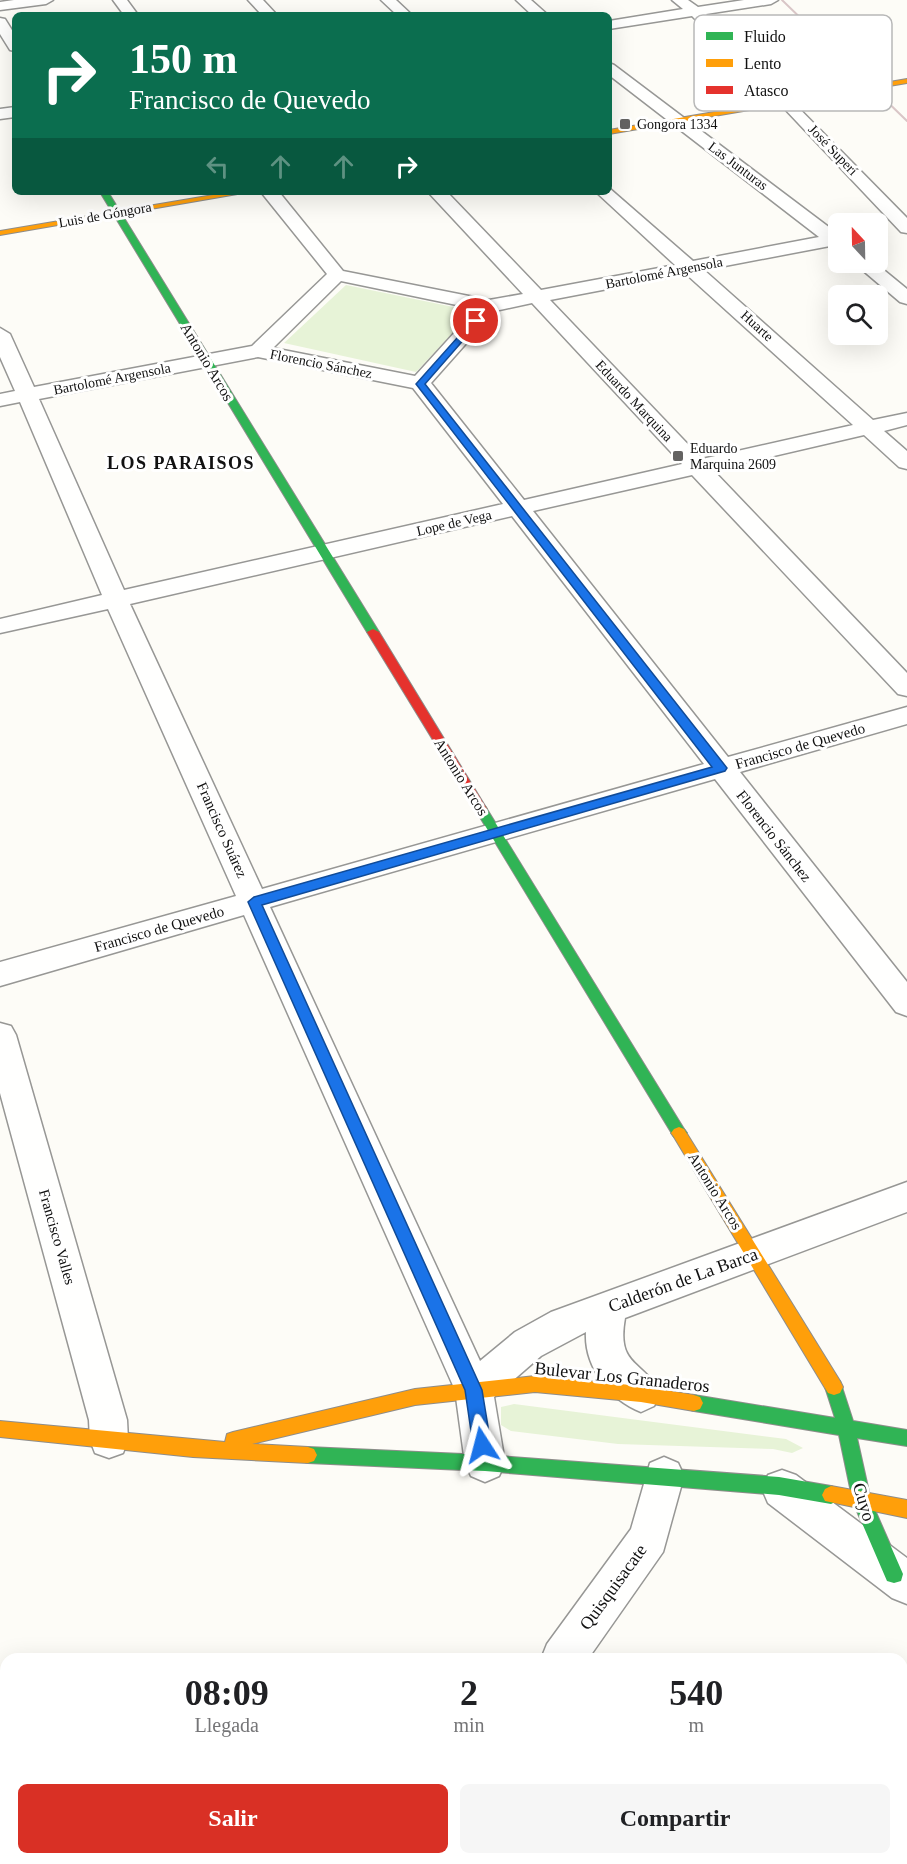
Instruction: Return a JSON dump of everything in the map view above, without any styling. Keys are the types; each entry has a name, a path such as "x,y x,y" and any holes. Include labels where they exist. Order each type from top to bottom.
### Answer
{"street":[{"path":"0,6 46,0"},
{"path":"255,0 267,12"},
{"path":"388,0 402,12"},
{"path":"522,0 537,12"},
{"name":"José Superí","path":"679,0 699,15"},
{"path":"612,25 771,0"},
{"path":"0,22 12,42"},
{"name":"Las Junturas","path":"612,70 828,234"},
{"path":"892,84 907,81"},
{"path":"612,132 735,111"},
{"name":"José Superí","path":"796,111 907,227"},
{"name":"Antonio Arcos","path":"106,195 832,1382 839,1398 846,1427"},
{"name":"Luis de Góngora","path":"0,233 227,195"},
{"path":"272,195 337,275 489,306 420,384"},
{"name":"Eduardo Marquina","path":"440,195 539,297 695,467 907,688"},
{"name":"Huarte","path":"608,195 907,462"},
{"path":"888,231 907,227"},
{"name":"Bartolomé Argensola","path":"489,306 828,243"},
{"path":"876,273 907,298"},
{"name":"Florencio Sánchez","path":"258,351 337,275"},
{"name":"Francisco Suárez","path":"0,334 29,394 117,601 474,1390 485,1463"},
{"name":"Bartolomé Argensola","path":"0,400 258,351"},
{"name":"Florencio Sánchez","path":"258,351 420,384 907,1004"},
{"name":"Lope de Vega","path":"0,626 907,419"},
{"name":"Francisco de Quevedo","path":"0,974 907,715"},
{"name":"Francisco Valles","path":"0,1035 108,1420 109,1440"},
{"name":"Calderón de La Barca","path":"474,1390 528,1344 564,1324 907,1197"},
{"path":"608,1308 603,1346 612,1368 641,1394"},
{"name":"Bulevar Los Granaderos","path":"193,1449 416,1397 535,1384 641,1394 907,1438"},
{"name":"Cuyo","path":"846,1427 861,1501 874,1535 900,1578"},
{"name":"Bulevar Los Granaderos","path":"0,1429 193,1449 485,1463 778,1486 907,1509"},
{"name":"Quisquisacate","path":"566,1653 649,1538 664,1476"},
{"name":"Cuyo","path":"778,1486 900,1578"}],"green space":[{"path":"346,285 473,311 416,372 284,343"},
{"path":"514,1404 786,1439 803,1448 792,1453 773,1449 618,1444 511,1431 501,1425 501,1407"}],"railway":[{"path":"782,0 797,15"},
{"path":"892,106 907,121"}],"traffic: fast":[{"path":"106,195 373,632"},
{"path":"481,809 679,1133"},
{"path":"834,1387 842,1411 862,1502 894,1574"},
{"path":"694,1403 907,1438"},
{"path":"308,1455 485,1463 779,1486 831,1495"}],"traffic: slow":[{"path":"892,84 907,81"},
{"path":"612,131 732,111"},
{"path":"0,233 227,195"},
{"path":"679,1133 834,1387"},
{"path":"233,1440 415,1397 535,1384 641,1394 694,1403"},
{"path":"0,1429 193,1449 308,1455"},
{"path":"831,1495 907,1509"}],"traffic: jam":[{"path":"373,632 481,809"}],"place":[{"name":"Gongora 1334","path":"625,124"},
{"name":"Eduardo Marquina 2609","path":"678,456"}],"district":[{"name":"LOS PARAISOS","path":"181,463"}],"route":[{"path":"476,321 420,384 720,768 254,902 474,1390 482,1445"}]}
